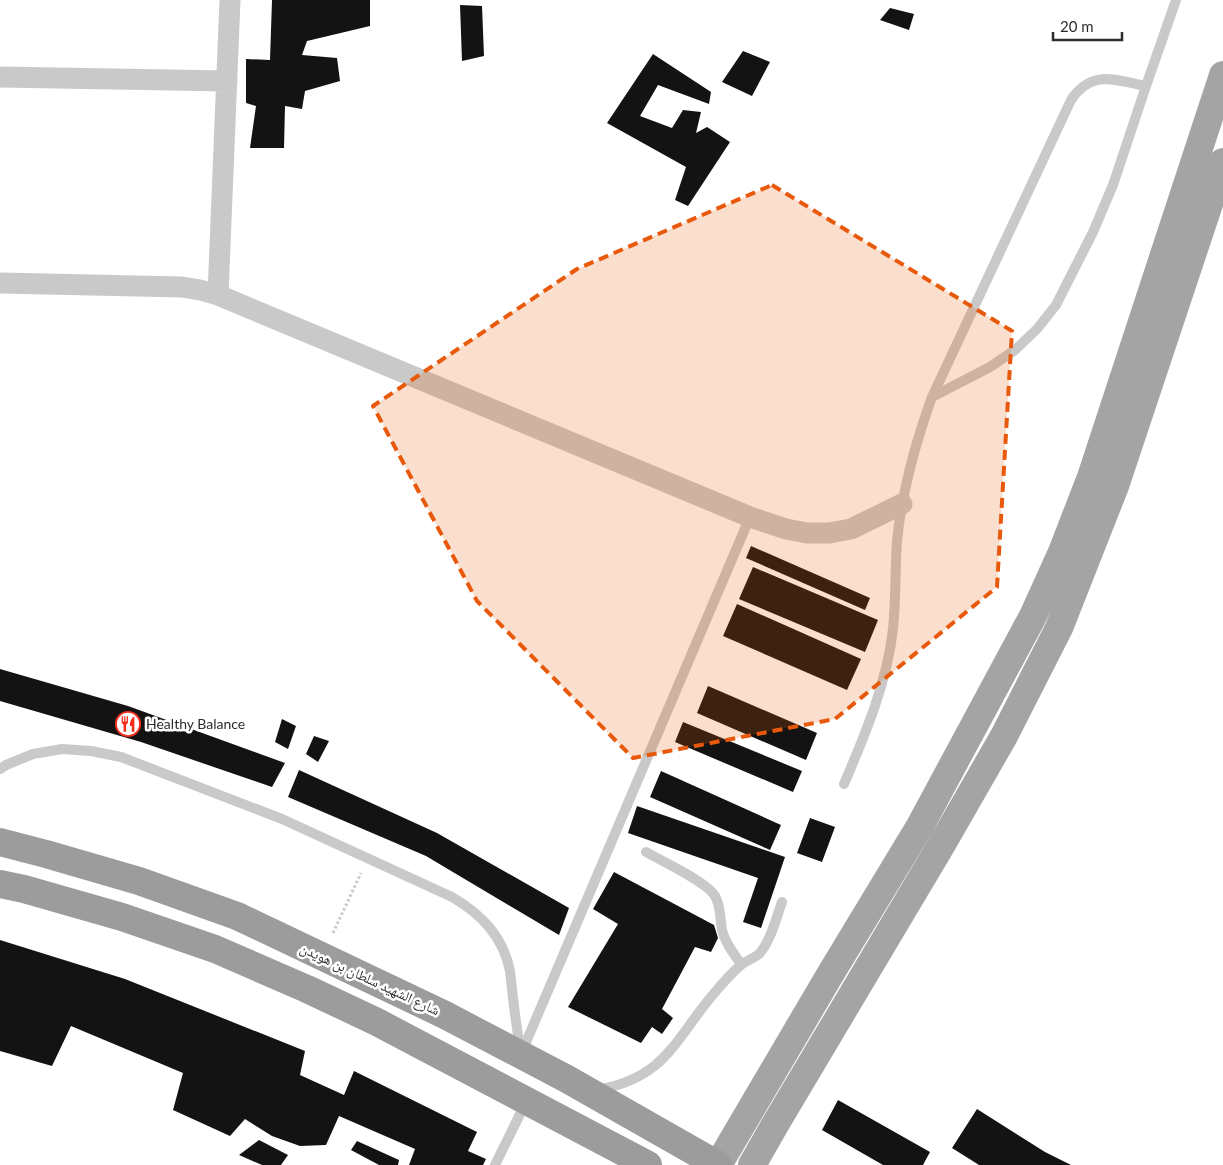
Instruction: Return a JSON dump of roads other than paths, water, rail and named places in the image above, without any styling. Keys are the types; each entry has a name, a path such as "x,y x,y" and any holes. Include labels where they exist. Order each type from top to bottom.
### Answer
{"highway":[{"name":"شارع الشهيد سلطان بن هويدن","path":"0,842 139,881 237,916 446,1015 588,1091 718,1165"},
{"path":"0,884 122,917 215,949 377,1022 648,1165"}],"main road":[{"path":"718,1165 920,826 1033,616 1062,552 1091,477 1223,75"},
{"path":"752,1165 947,836 1004,736 1059,628 1115,486 1223,162"}],"street":[{"path":"218,294 230,0"},
{"path":"0,77 227,81"},
{"path":"0,283 182,288 218,294 786,530 807,533 829,533 851,529 902,504"}],"lane":[{"path":"932,397 990,367 1015,350 1037,329 1056,305 1093,232 1106,201 1176,0"},
{"path":"844,784 872,717 885,670 893,630 897,542 902,504 919,432 932,397 1058,127 1077,91 1086,84 1096,80 1107,79 1146,86"},
{"path":"521,1055 750,516"},
{"path":"0,769 33,754 62,749 91,751 121,757 282,819 452,897 468,906 483,919 495,934 504,952 510,970 521,1055"},
{"path":"646,852 699,881 714,894 719,907 723,933 742,964"},
{"path":"588,1091 626,1082 655,1066 668,1054 715,993 742,964 755,958 764,947 782,902"},
{"path":"495,1165 526,1101"}],"place":[{"name":"Healthy Balance","path":"128,724"}]}
